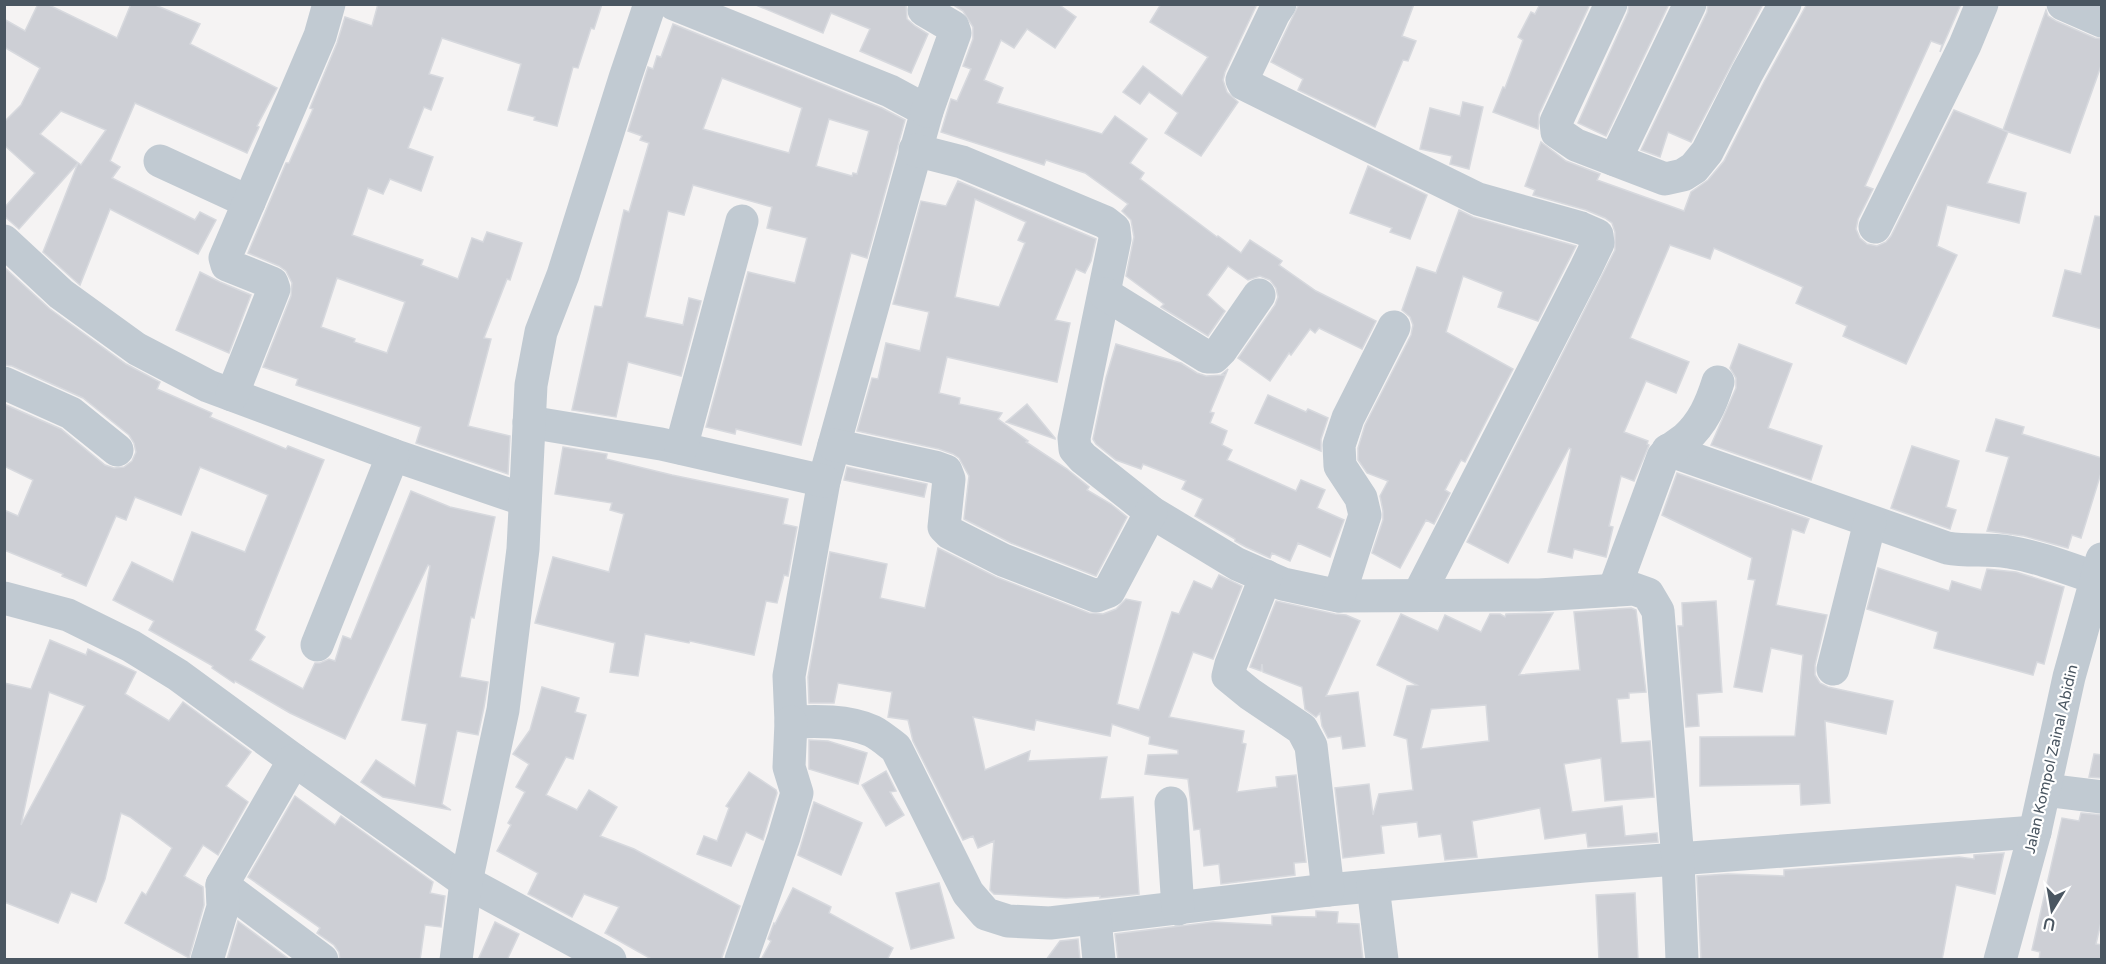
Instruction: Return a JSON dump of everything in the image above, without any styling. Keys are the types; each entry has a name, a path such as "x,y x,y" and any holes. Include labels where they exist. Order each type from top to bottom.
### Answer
{"street":[{"path":"232,395 274,289 272,283 227,265 225,258 320,36 329,4"},
{"path":"456,960 466,882 503,710 523,549 531,385 541,332 563,275 650,4"},
{"path":"674,4 890,91 927,111"},
{"path":"741,960 797,793 789,767 789,676 824,481 915,150 955,33 953,27 924,10 926,4"},
{"path":"1280,4 1242,80 1244,84 1478,199 1581,228 1597,235 1598,243 1586,268 1419,594"},
{"path":"1611,4 1556,122 1557,132 1576,145 1665,179 1683,175 1694,168 1707,152 1785,4"},
{"path":"1615,160 1689,4"},
{"path":"1875,227 1965,45 1982,4"},
{"path":"2063,4 2102,21"},
{"path":"915,150 962,162 1105,222 1114,229 1115,239 1105,294 1074,438 1075,449 1083,458 1151,512 1237,564 1283,584 1339,596 1539,595 1634,589 1648,594 1659,611 1678,860 1682,960"},
{"path":"160,161 249,202"},
{"path":"681,448 742,221"},
{"path":"4,241 61,294 137,349 208,386 393,455 525,500"},
{"path":"1105,294 1207,357 1214,357 1221,350 1259,295"},
{"path":"1339,596 1365,515 1361,498 1340,466 1339,445 1348,418 1394,327"},
{"path":"1614,590 1663,457 1668,450 1684,440 1696,428 1711,405 1718,382"},
{"path":"4,383 70,413 117,450"},
{"path":"530,422 681,448 824,481"},
{"path":"834,445 945,471 949,480 944,527 950,533 1003,560 1096,596 1109,591 1151,512"},
{"path":"1668,450 1947,548 1963,551 2007,551 2098,569"},
{"path":"316,645 393,455"},
{"path":"1833,669 1870,522"},
{"name":"Jalan Kompol Zainal Abidin","path":"2000,960 2035,832 2069,677 2098,569"},
{"path":"1266,576 1228,676 1250,694 1302,729 1311,746 1328,890"},
{"path":"4,598 68,615 131,645 178,675 466,882 610,960"},
{"path":"790,722 816,721 855,725 874,732 896,748 968,893 986,914 1008,921 1050,924 1328,890 1584,866 2035,832"},
{"path":"207,960 223,908 222,885 294,760"},
{"path":"2045,790 2102,797"},
{"path":"1171,803 1178,909"},
{"path":"222,885 322,960"},
{"path":"1373,886 1382,960"},
{"path":"1095,919 1099,960"}],"building":[{"path":"38,4 47,4 117,38 131,4 153,4 200,24 190,44 277,88 257,126 259,127 247,153 135,103 110,161 120,167 112,178 195,220 200,212 216,220 198,254 110,209 80,285 43,252 78,163 19,229 4,216 4,208 35,173 4,145 4,122 21,105 40,68 4,47 4,19 25,31","holes":["61,111 106,130 81,165 40,134"]},
{"path":"378,4 602,4 594,29 591,28 578,68 573,67 557,126 508,110 521,64 442,38 429,74 443,78 431,110 424,107 408,148 433,157 421,191 390,179 383,194 368,188 352,235 423,260 421,265 458,279 472,238 483,242 487,232 522,243 510,280 507,279 484,338 491,339 468,426 510,436 508,474 416,443 421,427 296,385 298,379 263,367 291,296 292,283 286,271 279,266 248,253 286,163 289,163 313,109 310,108 337,43 345,17 372,26","holes":["337,278 405,302 387,353 354,342 355,339 321,327"]},
{"path":"906,4 907,19 928,34 911,73 860,51 870,29 831,13 823,33 756,5"},
{"path":"952,4 1058,4 1076,17 1055,48 1027,29 1014,48 1001,40 984,80 1003,88 997,103 1102,134 1115,116 1147,139 1130,163 1144,173 1140,179 1241,253 1250,240 1282,261 1279,265 1316,291 1376,321 1362,349 1319,328 1315,333 1310,329 1291,355 1289,353 1270,381 1238,358 1275,305 1278,297 1276,288 1270,280 1260,276 1248,280 1228,266 1207,295 1225,311 1208,336 1161,307 1164,304 1126,276 1134,237 1131,220 1122,211 1128,204 1085,173 1046,160 1044,165 941,132 951,99 957,101 971,69 963,66 973,39 973,27 963,11"},
{"path":"1161,4 1257,4 1223,80 1227,92 1238,102 1201,156 1165,133 1178,113 1149,92 1140,104 1123,92 1143,66 1182,96 1208,57 1150,22"},
{"path":"1299,4 1414,4 1402,36 1416,41 1408,61 1403,60 1375,127 1298,90 1303,79 1271,62"},
{"path":"1540,4 1590,4 1539,114 1538,129 1493,112 1503,87 1505,88 1523,40 1518,37 1531,12 1535,14"},
{"path":"1629,4 1669,4 1606,136 1578,123 1628,12"},
{"path":"1708,4 1763,4 1691,142 1668,132 1660,157 1641,150 1707,12"},
{"path":"1807,4 1961,4 1940,52 1942,45 1931,41 1865,186 1873,189 1858,219 1856,229 1860,238 1867,244 1877,246 1886,242 1891,236 1954,110 2008,132 1987,183 2026,193 2019,223 1947,205 1937,246 1957,255 1906,364 1843,336 1847,326 1796,303 1803,287 1714,248 1710,259 1670,245 1630,338 1689,362 1676,393 1646,381 1624,432 1648,441 1649,445 1634,481 1621,476 1609,526 1613,527 1606,557 1574,549 1572,558 1548,552 1571,449 1569,448 1508,563 1467,542 1615,250 1615,232 1612,223 1605,218 1586,210 1533,195 1535,190 1525,186 1541,142 1566,161 1600,174 1597,180 1684,211 1691,192 1708,180 1724,161"},
{"path":"2046,10 2048,16 2056,21 2102,39 2102,63 2070,153 2003,130"},
{"path":"673,24 882,108 905,120 867,258 851,253 801,445 736,429 735,434 706,427 748,272 795,283 807,238 767,228 772,207 693,185 684,215 668,211 645,317 683,325 689,298 701,301 681,376 628,362 616,417 572,410 595,306 602,307 624,210 629,212 649,143 640,140 642,136 628,131 648,67 653,69 657,56 661,57","holes":["722,78 802,108 789,153 703,129","829,119 869,131 857,174 853,173 852,176 816,166"]},
{"path":"1463,102 1483,107 1469,169 1450,164 1452,156 1420,149 1430,108 1460,116"},
{"path":"1368,166 1427,195 1410,239 1390,232 1392,228 1350,213"},
{"path":"958,181 1096,239 1091,261 1085,273 1076,269 1055,320 1070,323 1057,382 947,357 939,393 960,398 959,404 1002,413 998,419 1028,441 1026,442 1067,469 1089,487 1087,490 1111,504 1127,517 1096,576 1011,543 964,519 969,476 959,458 953,454 857,431 872,378 878,379 886,343 920,351 929,312 893,304 921,201 946,206","holes":["975,199 1026,222 1018,240 1025,243 999,307 955,297"]},
{"path":"1459,210 1473,217 1576,246 1538,321 1498,307 1503,292 1463,276 1446,332 1513,369 1465,462 1461,460 1445,490 1450,493 1434,524 1426,520 1400,568 1372,553 1383,520 1380,496 1388,481 1367,473 1358,460 1358,448 1365,425 1411,335 1413,325 1410,317 1402,310 1417,267 1436,273"},
{"path":"2095,216 2102,217 2102,329 2053,316 2065,270 2081,274"},
{"path":"4,267 50,309 126,364 160,382 157,389 212,413 210,417 286,449 288,446 324,460 255,630 265,637 250,660 303,689 315,663 329,659 335,661 343,636 351,639 411,491 450,507 495,517 474,618 471,617 460,677 488,682 478,735 457,731 442,804 451,810 383,797 361,782 376,760 415,786 427,724 402,720 430,566 428,565 345,739 290,713 235,681 234,683 212,668 213,666 149,630 154,621 113,600 132,562 173,582 192,532 245,552 268,495 200,467 181,515 135,497 126,520 116,516 86,586 4,550 4,510 18,516 33,480 4,466 4,404 61,429 105,465 114,468 124,467 132,461 136,452 129,435 83,398 12,366 4,365"},
{"path":"200,272 251,295 229,353 176,330"},
{"path":"1116,344 1181,363 1206,376 1224,375 1222,374 1228,369 1210,412 1214,413 1210,423 1227,431 1222,445 1232,450 1227,460 1296,491 1301,480 1325,490 1317,508 1344,520 1330,557 1298,543 1290,561 1272,553 1270,558 1246,547 1195,516 1203,499 1182,489 1186,481 1143,464 1141,469 1116,460 1096,444 1093,439"},
{"path":"1739,344 1792,364 1768,428 1822,446 1811,480 1711,445 1736,388 1736,378 1730,368"},
{"path":"1268,395 1306,412 1308,409 1328,418 1321,439 1321,451 1255,423"},
{"path":"1027,404 1055,438 1055,439 1006,422"},
{"path":"1996,419 2024,427 2022,434 2102,458 2102,470 2081,538 2072,535 2068,548 2024,536 1987,531 2009,457 1986,451"},
{"path":"1912,446 1959,461 1946,507 1956,510 1950,529 1891,508"},
{"path":"563,447 607,454 606,459 788,499 783,524 797,527 788,576 784,575 777,603 766,601 754,655 645,634 638,676 610,672 615,643 535,623 553,557 609,572 624,514 610,510 612,503 555,494"},
{"path":"847,467 927,484 924,497 844,480"},
{"path":"1677,473 1809,519 1804,533 1792,529 1776,605 1827,615 1815,665 1815,675 1820,683 1828,687 1893,701 1886,734 1825,721 1830,803 1801,805 1800,784 1700,786 1700,737 1795,736 1803,655 1771,648 1762,692 1734,687 1755,580 1748,579 1752,558 1662,515"},
{"path":"938,548 996,577 1089,613 1103,614 1116,609 1126,599 1141,602 1117,704 1139,710 1172,612 1179,614 1194,581 1212,589 1219,575 1242,586 1213,659 1193,652 1169,717 1244,731 1242,743 1246,744 1237,792 1277,787 1276,777 1296,775 1306,862 1294,863 1295,875 1221,884 1219,864 1204,866 1200,829 1194,830 1188,779 1145,774 1148,755 1178,754 1178,750 1149,744 1150,737 1112,724 1110,736 1036,720 1034,730 973,717 985,770 1030,751 1028,761 1107,757 1100,799 1133,797 1139,894 1100,898 1100,896 1066,898 994,894 990,890 994,841 978,848 973,836 963,840 913,741 908,720 888,717 892,692 838,683 834,703 809,703 808,677 830,552 887,564 880,598 925,608"},
{"path":"1878,568 1949,591 1952,581 1981,590 1987,569 2016,572 2064,587 2044,664 2037,662 2033,675 1934,648 1938,632 1867,609"},
{"path":"1276,601 1346,615 1360,621 1326,696 1358,692 1365,746 1343,749 1341,736 1328,738 1322,726 1320,713 1316,717 1305,709 1302,687 1263,672 1262,664 1261,671 1250,667"},
{"path":"1716,601 1722,692 1697,694 1699,726 1686,727 1678,626 1683,626 1682,603"},
{"path":"1631,608 1636,610 1646,692 1629,693 1629,698 1617,699 1621,743 1650,741 1654,797 1605,801 1601,758 1564,764 1572,812 1622,806 1625,836 1657,833 1658,842 1588,847 1586,833 1545,839 1540,808 1472,821 1477,857 1445,860 1441,834 1419,837 1417,822 1381,826 1384,853 1343,858 1335,788 1369,784 1373,815 1379,794 1413,790 1407,739 1394,735 1407,686 1417,685 1377,665 1401,614 1438,631 1445,615 1481,632 1490,614 1500,614 1505,617 1506,614 1553,613 1519,675 1580,670 1574,612","holes":["1486,705 1489,741 1421,749 1431,709"]},
{"path":"50,640 86,655 88,649 136,672 125,694 169,721 183,702 251,752 226,786 248,802 218,855 203,845 184,876 203,887 204,905 189,958 125,923 142,892 146,895 172,848 121,813 105,879 96,902 71,892 58,923 4,902 4,683 31,689","holes":["49,692 85,706 21,825"]},
{"path":"542,687 579,698 575,712 586,715 573,759 566,757 546,795 577,810 589,790 617,807 600,836 634,849 740,906 721,960 653,960 605,933 619,907 584,894 572,917 528,894 538,873 497,851 511,825 508,823 525,792 516,787 529,764 513,754 530,730"},
{"path":"809,740 828,741 867,753 858,784 809,769"},
{"path":"2094,754 2102,755 2102,778 2089,777"},
{"path":"886,771 896,791 890,792 904,815 886,826 862,785"},
{"path":"749,772 776,790 777,793 763,840 746,832 731,866 697,854 704,836 717,841 729,808 726,806"},
{"path":"295,796 335,825 341,816 433,882 430,893 445,896 441,927 425,925 420,960 340,960 339,952 334,945 317,933 320,928 248,877"},
{"path":"814,802 862,823 841,875 798,855"},
{"path":"2081,813 2102,815 2102,918 2096,944 2102,945 2102,960 2039,960 2040,952 2032,950 2062,818 2079,821"},
{"path":"2004,853 1995,894 1956,885 1942,960 1701,960 1697,876 1728,874 1784,876 1784,870 1959,857 1974,859 1974,855"},
{"path":"939,883 954,938 911,949 896,893"},
{"path":"793,888 831,907 829,913 893,948 887,960 761,960 771,941 768,939 774,923"},
{"path":"1635,893 1638,960 1599,960 1596,895"},
{"path":"1316,911 1338,912 1337,923 1359,924 1363,960 1118,960 1115,934 1213,922 1272,925 1272,916 1316,917"},
{"path":"238,921 290,960 227,960"},
{"path":"495,922 519,934 507,960 478,960"},
{"path":"1078,939 1080,960 1046,960 1060,941"}]}
